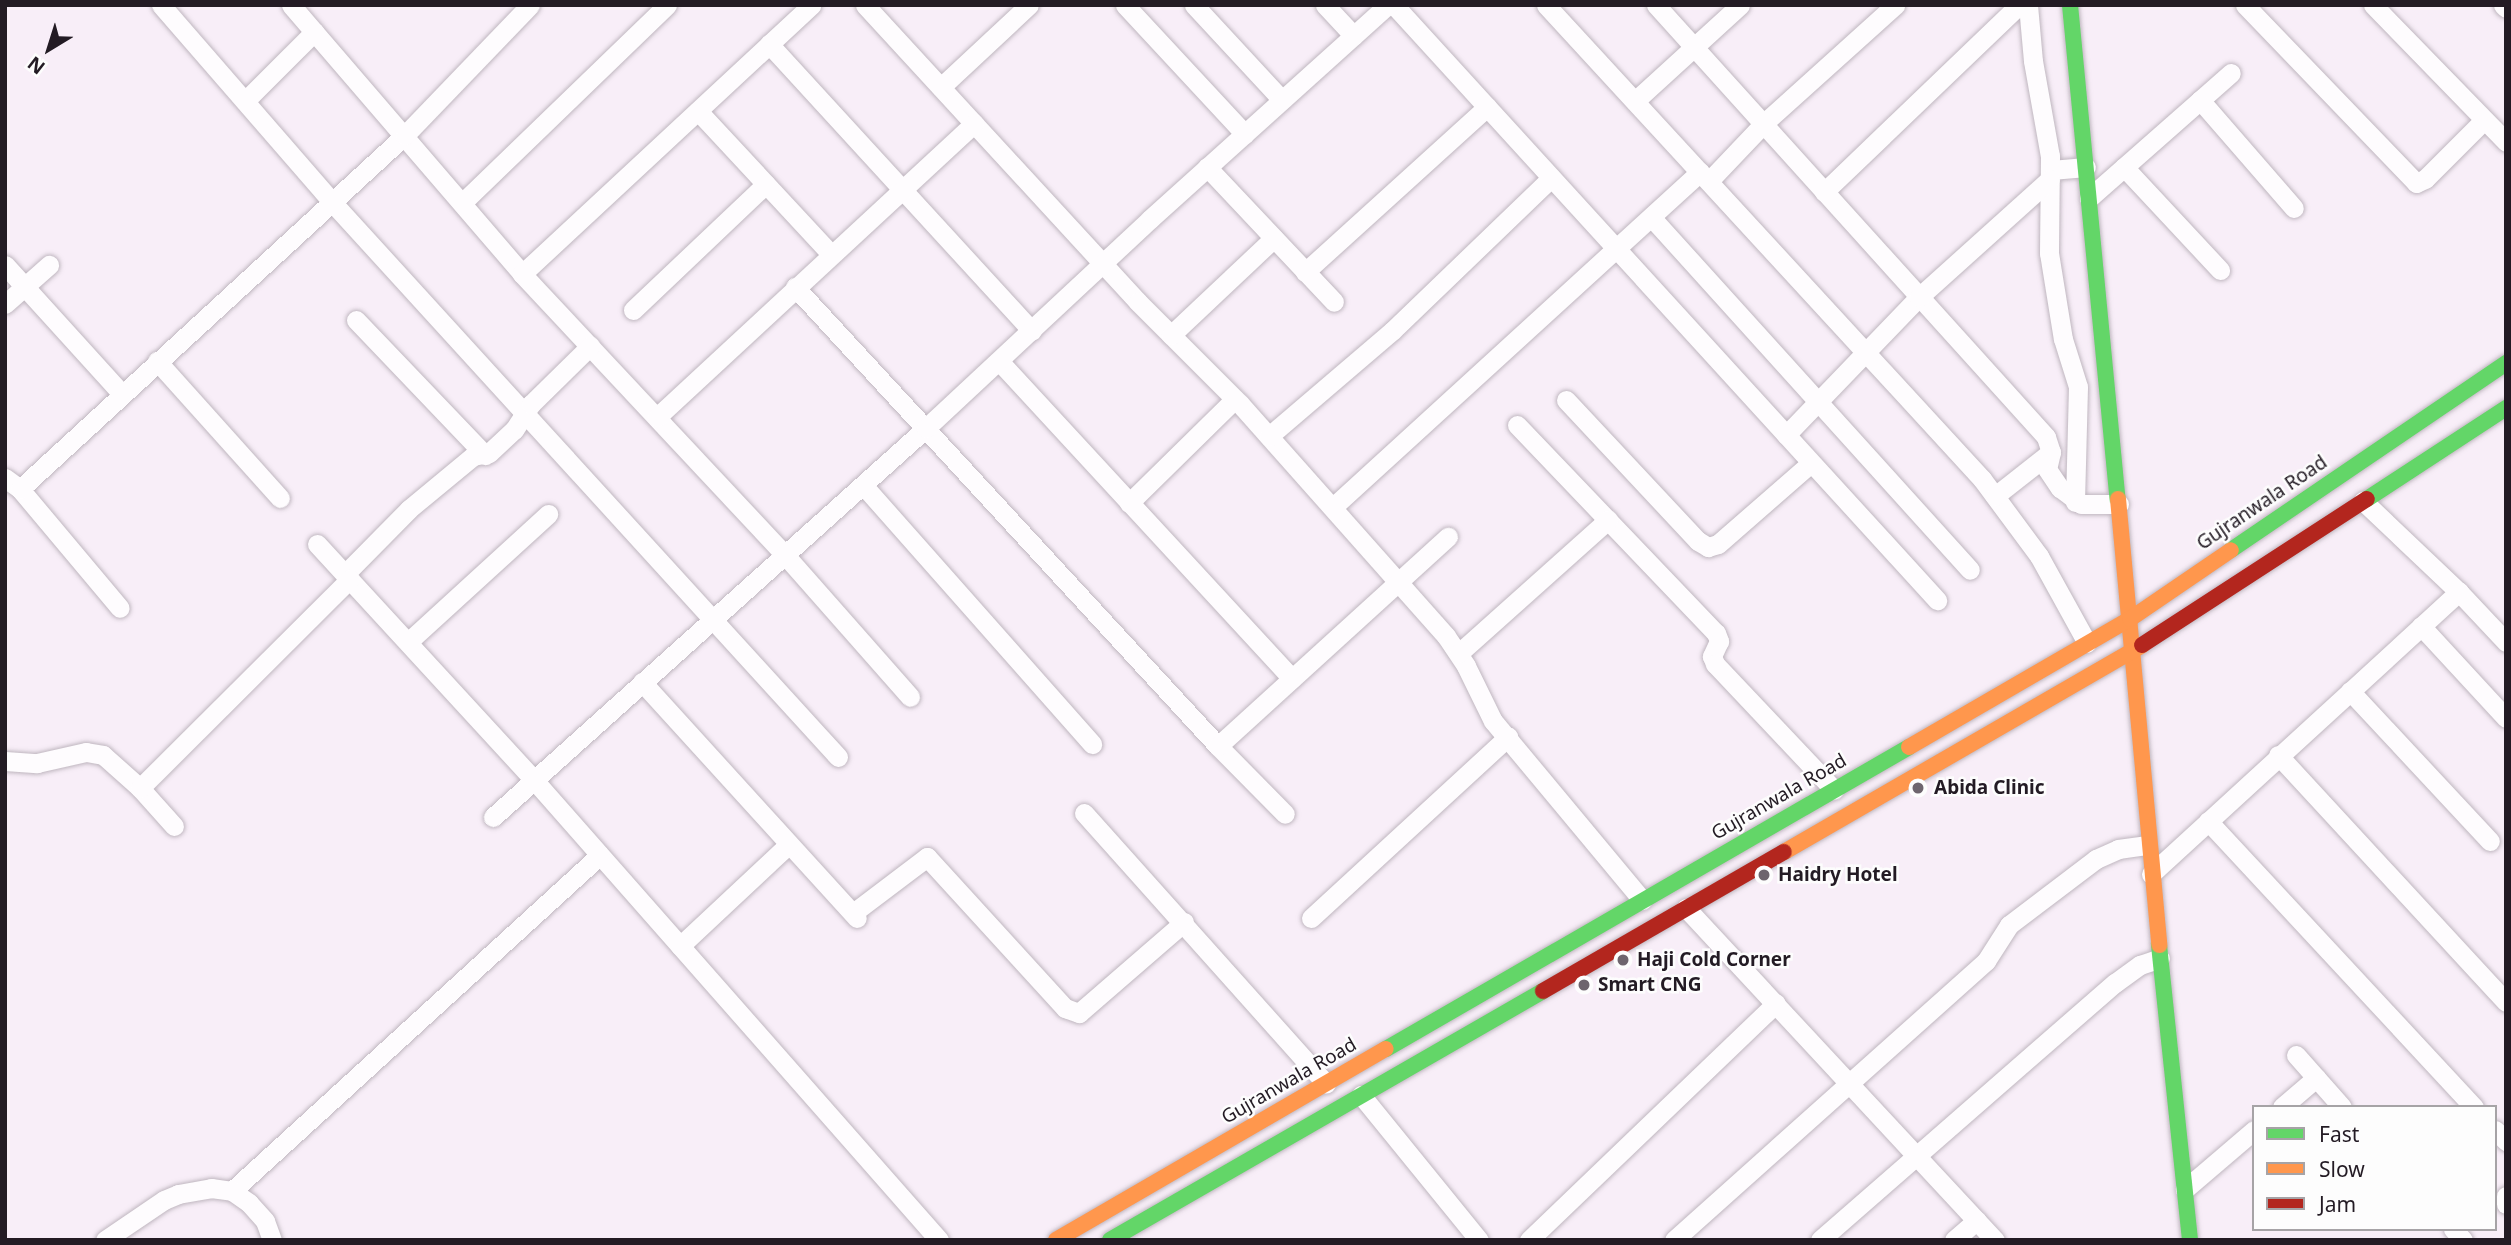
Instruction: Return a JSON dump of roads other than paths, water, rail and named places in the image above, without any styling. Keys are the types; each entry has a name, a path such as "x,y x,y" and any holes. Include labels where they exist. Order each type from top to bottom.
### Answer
{"main road":[{"path":"2070,5 2130,619 2130,653 2148,845 2190,1240"},
{"name":"Gujranwala Road","path":"1056,1240 2130,619 2506,363"},
{"path":"1119,1238 1361,1095 2130,653 2506,408"}],"street":[{"path":"161,5 332,202 838,757"},
{"path":"291,5 523,274 785,555 910,697"},
{"path":"120,608 13,483 122,394 405,135 530,5"},
{"path":"462,203 667,5"},
{"path":"523,274 811,5"},
{"path":"865,5 1171,335 1236,399 1399,582 1459,653 1493,721 1642,900"},
{"path":"941,88 1029,5"},
{"path":"1125,5 1245,134"},
{"path":"1194,5 1282,100"},
{"path":"1325,5 1354,36"},
{"path":"493,817 926,428 1207,167 1388,5"},
{"path":"1394,5 1937,600"},
{"path":"1546,5 1995,496 2039,556 2087,643"},
{"path":"1656,5 2046,437 2051,452 2047,469 2049,475 2075,502 2090,506 2119,504"},
{"path":"1635,101 1740,5"},
{"path":"1333,507 1652,218 1705,176 1895,5"},
{"path":"1824,191 2019,5"},
{"path":"2028,5 2029,36 2044,108 2051,174 2049,253 2063,339 2078,387 2075,502"},
{"path":"2245,5 2416,183 2426,179 2483,121"},
{"path":"2373,5 2506,142"},
{"path":"245,101 314,32"},
{"path":"769,44 1032,331"},
{"path":"2089,198 2231,73"},
{"path":"2200,100 2294,208"},
{"path":"1305,272 1487,107"},
{"path":"698,111 831,254"},
{"path":"657,417 795,286 974,123"},
{"path":"1207,167 1334,302"},
{"path":"1786,435 1919,297 2051,174 2086,167"},
{"path":"2124,167 2220,270"},
{"path":"1269,436 1392,331 1551,178"},
{"path":"633,310 766,184"},
{"path":"1652,218 1969,570"},
{"path":"1171,335 1274,238"},
{"path":"5,265 122,394"},
{"path":"5,304 49,265"},
{"path":"795,286 1218,746 1285,814"},
{"path":"356,320 485,455"},
{"path":"140,788 347,577 409,509 473,456 485,455 519,426 524,413 590,346"},
{"path":"157,361 280,498"},
{"path":"999,361 1292,679"},
{"path":"1129,503 1236,399"},
{"path":"1566,400 1698,541 1708,547 1718,544 1811,463"},
{"path":"1517,425 1716,633 1719,641 1712,656 1715,664 1834,790"},
{"path":"1995,496 2051,452"},
{"path":"863,485 1092,744"},
{"path":"2363,501 2459,592 2506,642"},
{"path":"408,642 548,514"},
{"path":"1459,653 1608,520"},
{"path":"1218,746 1448,537"},
{"path":"317,544 534,780 939,1240"},
{"path":"2151,874 2459,592"},
{"path":"2421,626 2506,718"},
{"path":"642,682 855,916 927,858 1065,1007 1079,1013 1184,922"},
{"path":"2350,691 2490,841"},
{"path":"1311,918 1508,737"},
{"path":"5,761 49,762 95,752 114,763 174,825"},
{"path":"2278,755 2506,1002"},
{"path":"1084,813 1326,1084"},
{"path":"2207,821 2472,1105"},
{"path":"680,946 789,844"},
{"path":"1675,1240 1986,961 2009,925 2096,859 2118,849 2148,845"},
{"path":"232,1191 600,855"},
{"path":"1686,908 1995,1240"},
{"path":"1820,1240 2115,983 2140,965 2160,958"},
{"path":"1529,1240 1776,1003"},
{"path":"2296,1055 2340,1105"},
{"path":"2284,1105 2316,1078"},
{"path":"1361,1095 1479,1240"},
{"path":"2185,1188 2252,1132"},
{"path":"105,1240 153,1206 178,1194 211,1188 232,1191 256,1210 272,1240"},
{"path":"2506,1196 2506,1204"},
{"path":"1954,1240 1977,1220"}],"place":[{"name":"Abida Clinic","path":"1918,788"},
{"name":"Haidry Hotel","path":"1764,875"},
{"name":"Haji Cold Corner","path":"1623,960"},
{"name":"Smart CNG","path":"1584,985"}]}
